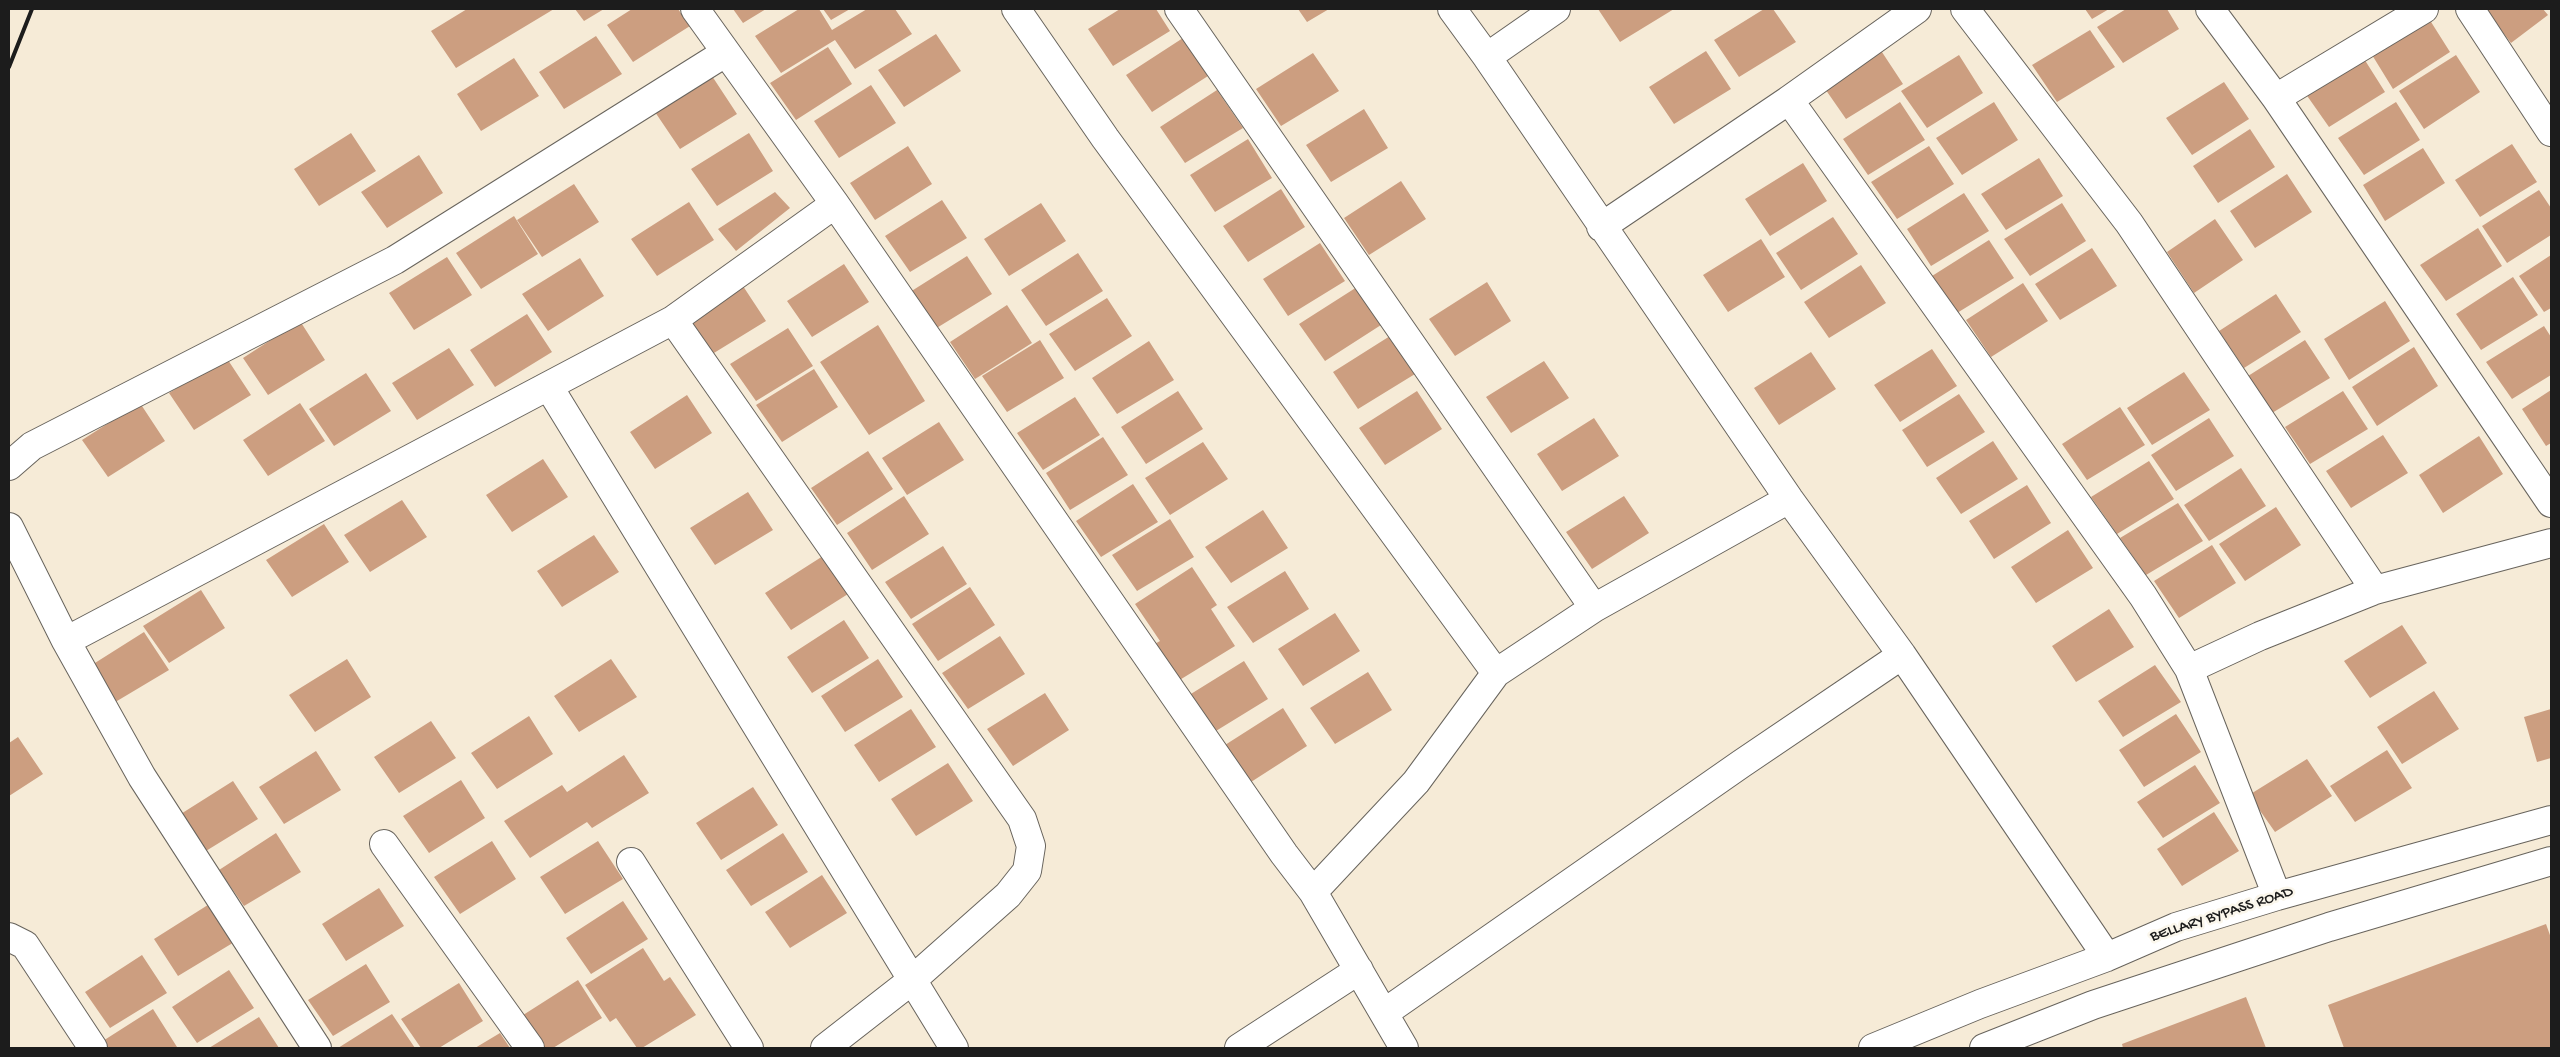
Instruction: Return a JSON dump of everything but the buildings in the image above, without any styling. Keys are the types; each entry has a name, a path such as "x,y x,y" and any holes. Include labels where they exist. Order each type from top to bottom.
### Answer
{"street":[{"path":"695,9 835,204 1284,854 1314,892 1404,1048"},
{"path":"1016,9 1111,146 1496,673"},
{"path":"1179,9 1594,608"},
{"path":"1452,9 1487,57 1789,499 1902,655 2107,957"},
{"path":"1487,57 1556,9"},
{"path":"1602,227 1789,100 1917,9"},
{"path":"1966,9 2129,223 2375,590"},
{"path":"2210,9 2276,98 2551,504"},
{"path":"2276,98 2424,9"},
{"path":"2470,9 2551,132"},
{"path":"9,466 32,446 395,260 725,53"},
{"path":"1789,100 2143,596 2189,669 2277,896"},
{"path":"66,641 673,320 835,204"},
{"path":"673,320 1022,819 1031,846 1027,871 1008,895 911,981 825,1048"},
{"path":"549,387 911,981 954,1048"},
{"path":"1314,892 1416,782 1496,673 1594,608 1789,499"},
{"path":"9,527 66,641 142,777 317,1048"},
{"path":"2189,669 2260,636 2375,590 2551,543"},
{"path":"1384,1013 1741,764 1902,655"},
{"name":"BELLARY BYPASS ROAD","path":"1873,1048 1980,1004 2107,957 2176,926 2551,820"},
{"path":"384,844 530,1048"},
{"path":"1984,1048 2093,1005 2329,927 2551,860"},
{"path":"631,862 750,1048"},
{"path":"9,937 24,945 93,1048"},
{"path":"1239,1048 1359,970"}],"railway":[{"path":"9,67 32,9"}]}
